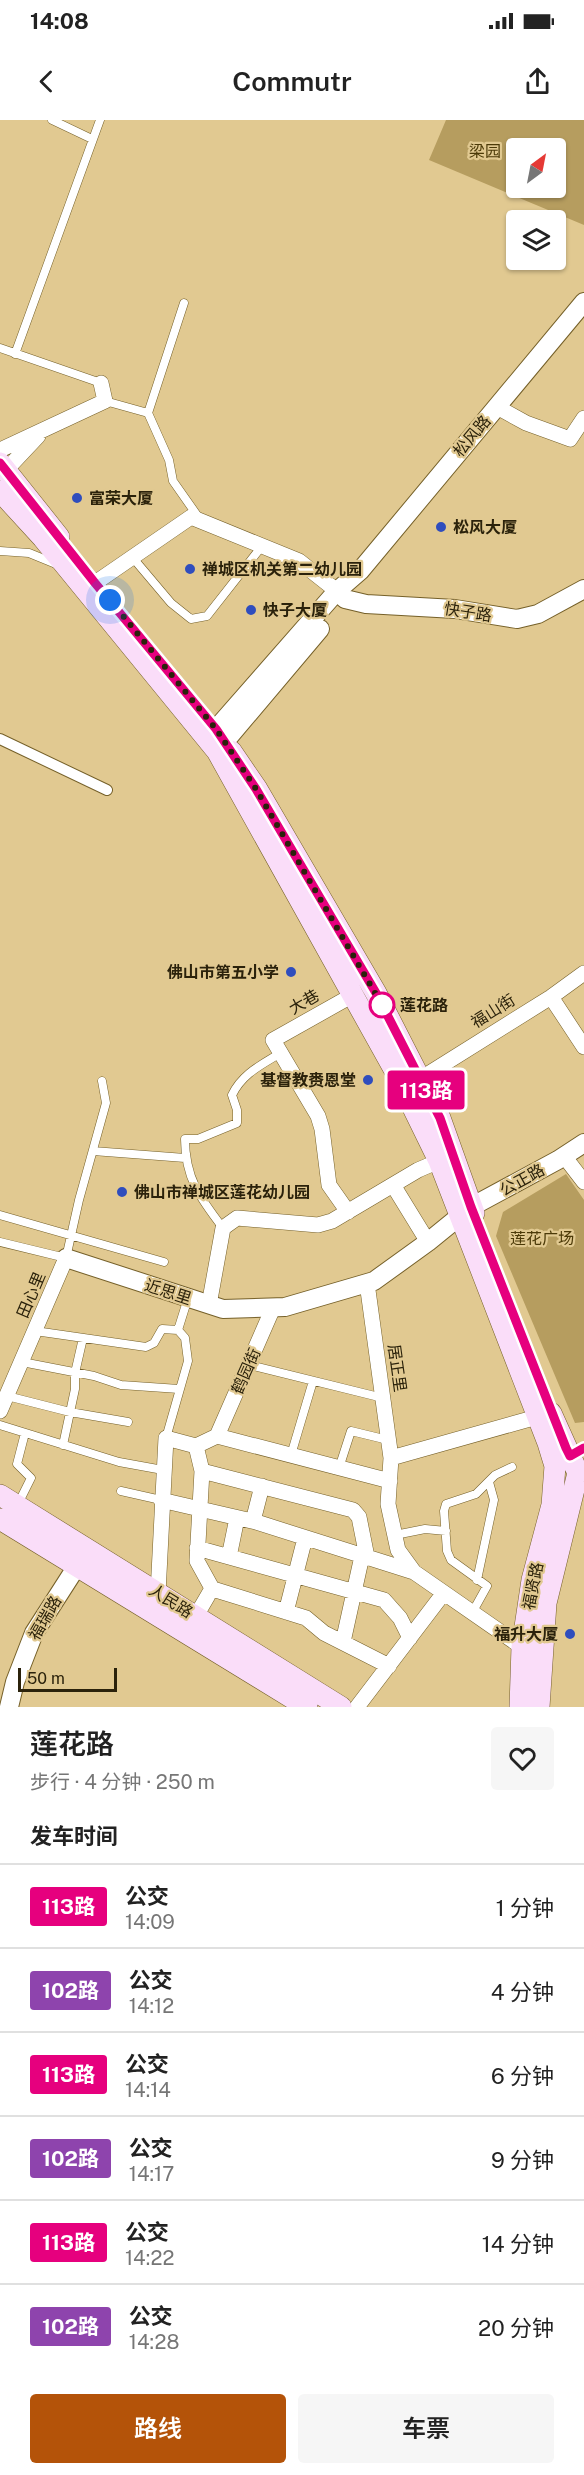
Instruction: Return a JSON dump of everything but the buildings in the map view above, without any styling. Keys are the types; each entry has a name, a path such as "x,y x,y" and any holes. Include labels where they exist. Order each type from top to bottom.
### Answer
{"main road":[{"path":"2,469 95,583 263,799 376,993 440,1118 466,1212 537,1416 576,1464"},
{"path":"0,491 216,740 395,1071 466,1212 551,1413 576,1464"},
{"name":"福贤路","path":"520,1707 522,1647 532,1580 552,1505 576,1464"},
{"name":"福贤路","path":"539,1707 546,1603 576,1464"},
{"name":"人民路","path":"9,1500 341,1707"},
{"name":"人民路","path":"0,1519 307,1707"}],"street":[{"name":"松风路","path":"341,595 584,302"},
{"path":"0,450 105,401 101,383"},
{"path":"497,407 526,423 570,439 584,418"},
{"path":"2,469 42,431"},
{"path":"95,583 191,517 299,561 341,595 216,740"},
{"name":"快子路","path":"341,595 366,604 455,609 517,619 538,614 584,589"},
{"path":"0,739 107,790"},
{"name":"福山街","path":"420,1079 551,997 584,973"},
{"name":"大巷","path":"276,1047 353,995"},
{"path":"551,997 583,1042"},
{"path":"276,1047 318,1116 322,1129 329,1185 348,1212"},
{"name":"公正路","path":"466,1212 584,1143"},
{"path":"564,1156 584,1182"},
{"path":"209,1305 224,1228 237,1218 318,1225 332,1221 418,1170 439,1161"},
{"path":"393,1185 428,1242"},
{"path":"273,1308 285,1307 374,1281 466,1212"},
{"name":"近思里","path":"66,1258 223,1309 273,1308"},
{"name":"田心里","path":"0,1411 66,1258"},
{"name":"居正里","path":"367,1283 391,1458 388,1504 398,1550 414,1572"},
{"name":"鹤园街","path":"218,1436 273,1308"},
{"path":"391,1458 537,1416"},
{"path":"158,1593 166,1438 196,1446 218,1436 390,1481"},
{"path":"196,1446 202,1471 198,1509 197,1561 213,1590 306,1617 324,1633 389,1666"},
{"path":"202,1471 353,1510 359,1517 364,1556 343,1642"},
{"path":"253,1521 261,1486"},
{"path":"161,1500 253,1521 414,1572 522,1647"},
{"path":"229,1557 237,1518"},
{"path":"286,1612 305,1538"},
{"path":"197,1548 384,1600 400,1618 410,1638"},
{"name":"福瑞路","path":"9,1707 15,1682 34,1633 77,1566"},
{"path":"196,1616 213,1590"},
{"path":"357,1707 443,1594"}],"lane":[{"path":"52,120 92,139"},
{"path":"15,354 100,120"},
{"path":"184,303 148,413 169,460 173,482 202,521"},
{"path":"0,348 101,383"},
{"path":"105,401 148,413"},
{"path":"133,558 171,603 191,619 207,616 262,545"},
{"path":"0,551 29,553 68,568"},
{"path":"224,1228 199,1197 185,1158 185,1139 198,1139 237,1123 237,1110 232,1095 237,1084 276,1047"},
{"path":"0,1242 66,1258 106,1103 102,1081"},
{"path":"93,1151 185,1158"},
{"path":"0,1215 164,1262"},
{"path":"178,1330 188,1298"},
{"path":"35,1331 146,1347 154,1343 162,1329 178,1330 185,1338 188,1361 178,1389 166,1438"},
{"path":"63,1445 83,1338"},
{"path":"22,1362 94,1376 121,1385 178,1389"},
{"path":"249,1365 383,1398"},
{"path":"291,1455 313,1381"},
{"path":"7,1396 70,1412 128,1422"},
{"path":"0,1425 119,1462 163,1470"},
{"path":"339,1468 351,1431 388,1440"},
{"path":"9,1500 31,1478 17,1464 24,1433"},
{"path":"472,1614 486,1587 450,1560 447,1551 444,1511 446,1504 476,1494 495,1475 512,1467"},
{"path":"477,1580 494,1500 489,1482"},
{"path":"122,1491 161,1500"},
{"path":"395,1535 425,1529 446,1531"}],"green space":[{"name":"梁园","path":"446,120 584,120 584,225 566,217 566,210 548,210 520,198 566,198 566,138 506,138 506,192 429,160"},
{"name":"莲花广场","path":"566,1174 584,1200 584,1422 575,1423 496,1236 503,1212"}],"bus line":[{"name":"113路","path":"0,463 95,583 196,702 269,809 376,993 440,1118 471,1207 566,1448 570,1456 584,1448"}],"place":[{"name":"富荣大厦","path":"77,498"},
{"name":"松风大厦","path":"441,527"},
{"name":"禅城区机关第二幼儿园","path":"190,569"},
{"name":"快子大厦","path":"251,610"},
{"name":"佛山市第五小学","path":"291,972"},
{"name":"莲花路","path":"382,1005"},
{"name":"基督教赉恩堂","path":"368,1080"},
{"name":"佛山市禅城区莲花幼儿园","path":"122,1192"},
{"name":"福升大厦","path":"570,1634"}],"route":[{"path":"110,600 216,729 256,789 385,1010 382,1005"}]}
